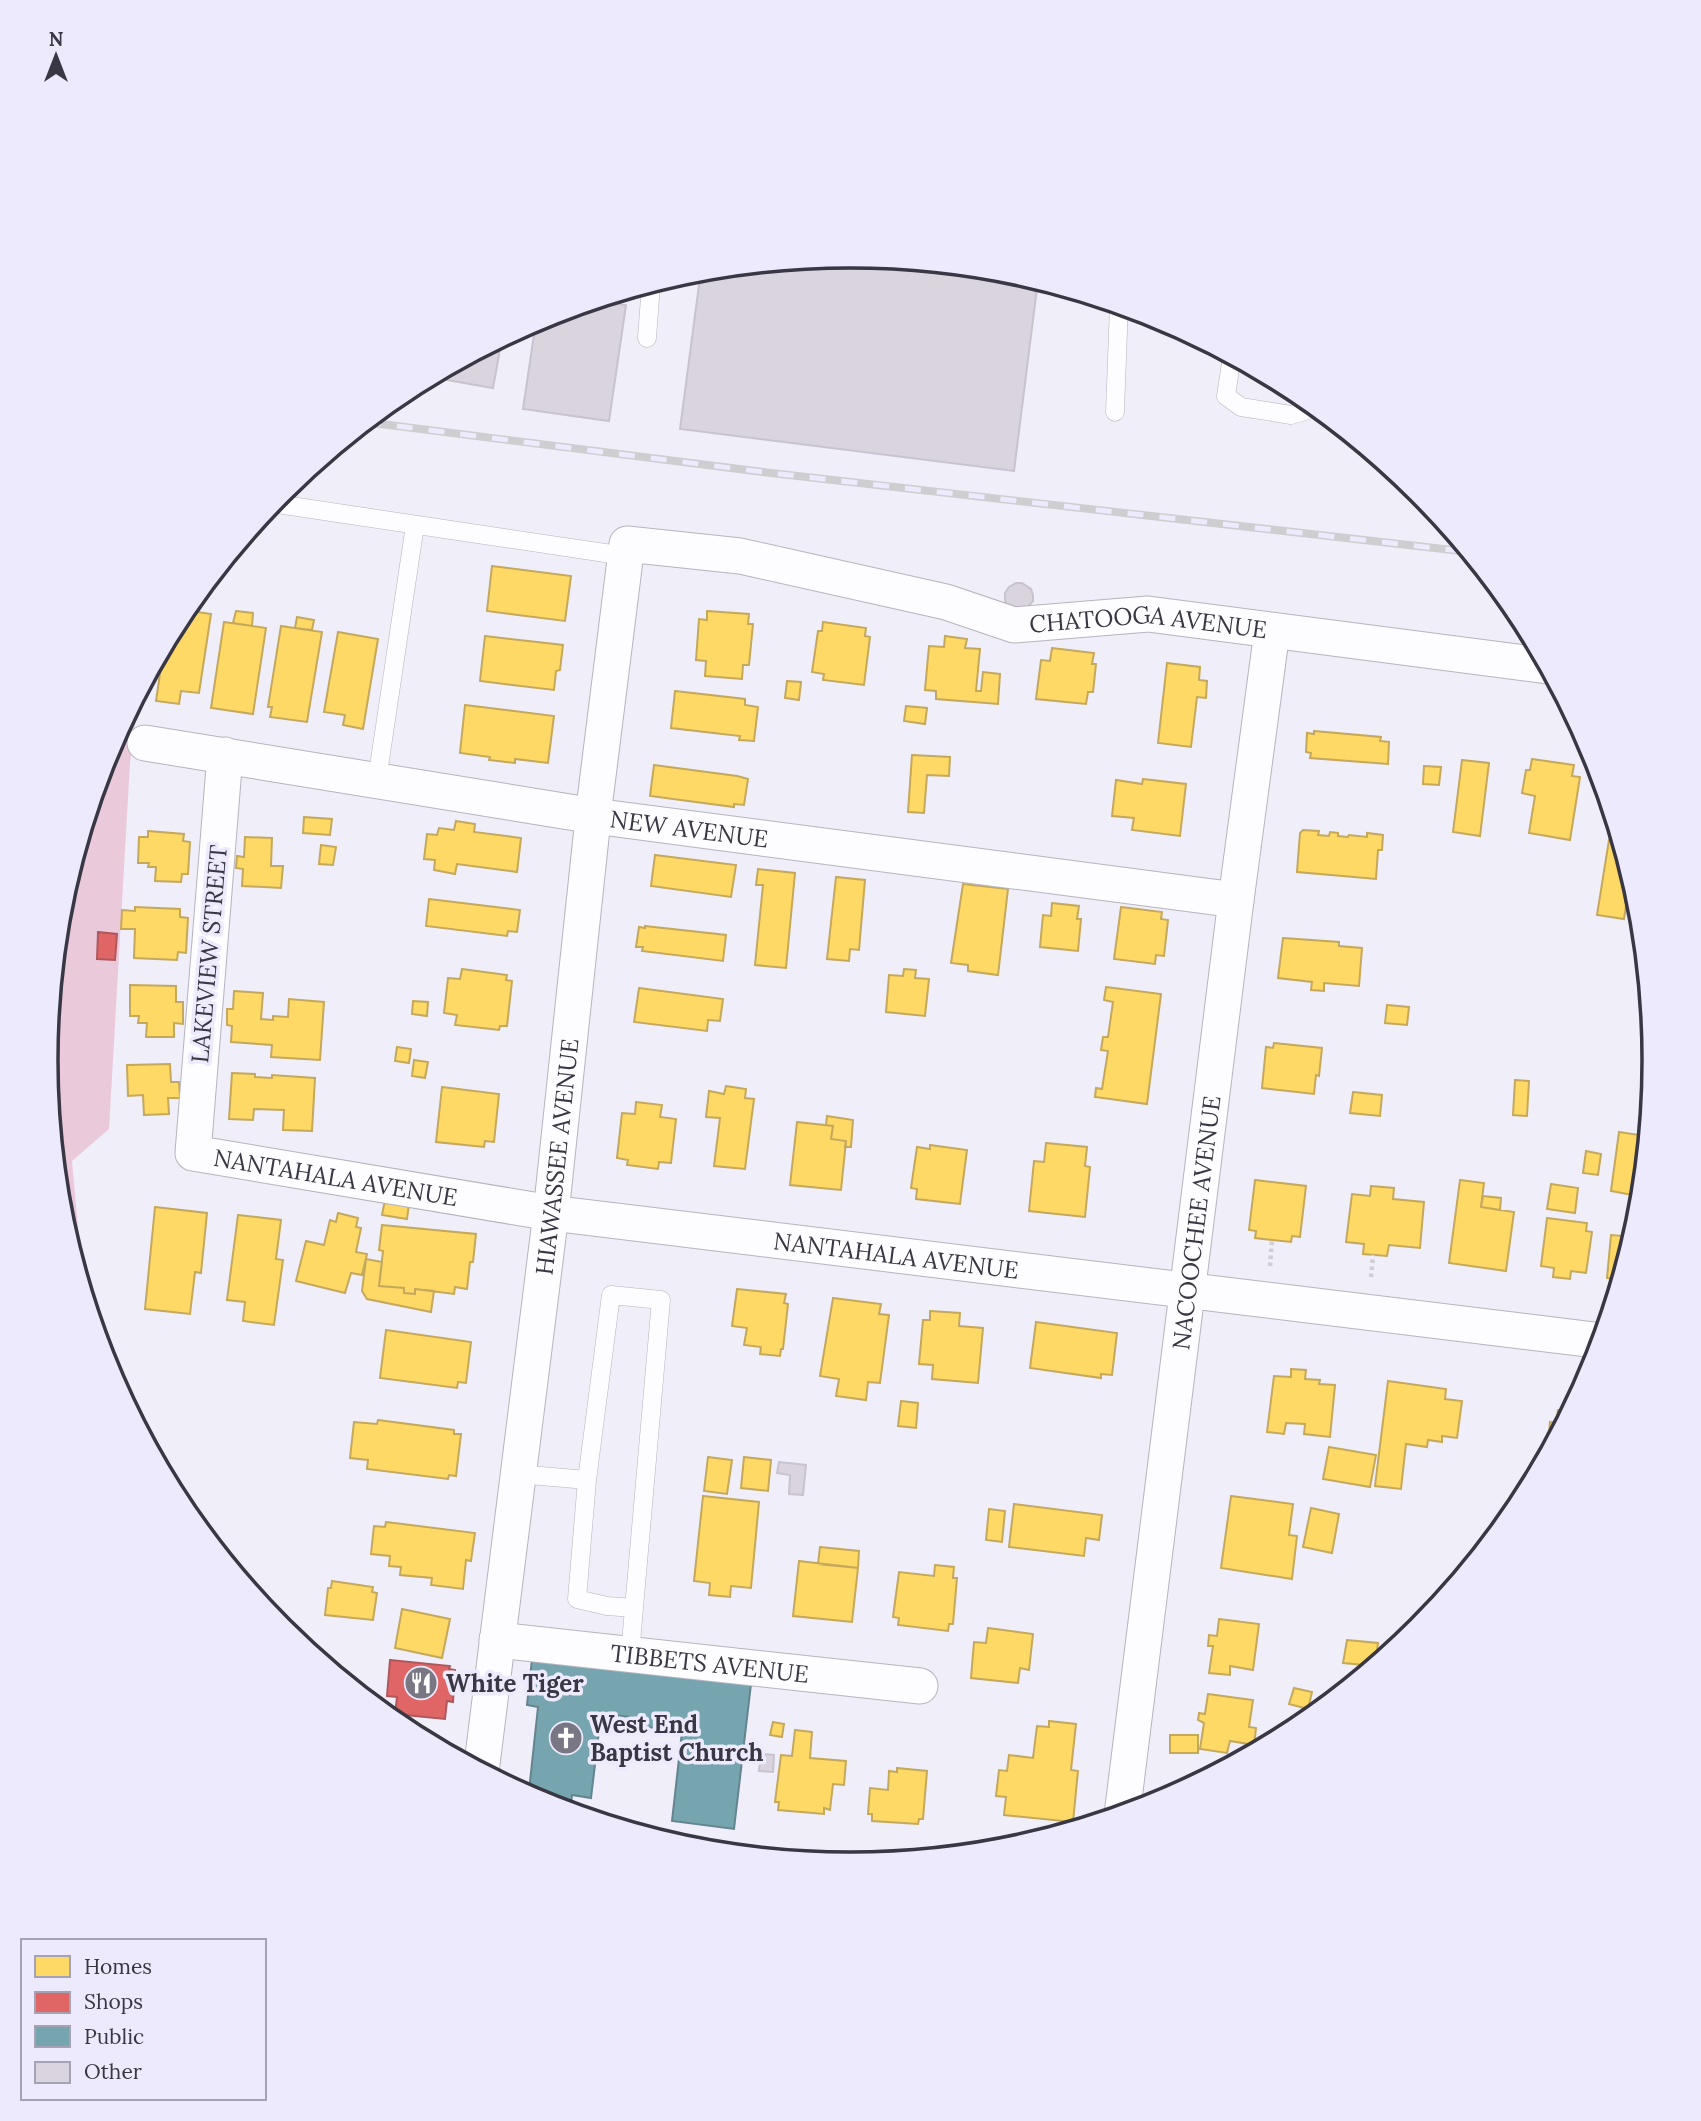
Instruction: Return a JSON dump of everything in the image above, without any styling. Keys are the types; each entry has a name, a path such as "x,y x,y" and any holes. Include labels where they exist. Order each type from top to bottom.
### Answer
{"street":[{"name":"CHATOOGA AVENUE","path":"626,550 740,555 946,602 1014,625 1148,614 1537,665"},
{"name":"HIAWASSEE AVENUE","path":"482,1762 551,1213 626,550"},
{"name":"NACOOCHEE AVENUE","path":"1123,1804 1186,1291 1272,631"},
{"name":"NEW AVENUE","path":"145,743 594,816 1236,900"},
{"name":"LAKEVIEW STREET","path":"193,1153 225,755"},
{"name":"NANTAHALA AVENUE","path":"193,1153 551,1213 1592,1340"},
{"name":"TIBBETS AVENUE","path":"497,1640 920,1686"}],"lane":[{"path":"647,338 650,294"},
{"path":"1115,412 1119,315"},
{"path":"1231,365 1226,396 1241,407 1291,415 1305,411"},
{"path":"285,505 415,525 626,550"},
{"path":"377,780 415,525"},
{"path":"630,1655 661,1300 611,1295 587,1480 577,1599 607,1606 634,1608"},
{"path":"518,1474 587,1480"}],"path":[{"path":"1270,1266 1272,1240"},
{"path":"1371,1277 1373,1255"}],"shaded area":[{"path":"135,720 130,763 109,1129 72,1161 79,1242 65,1164 59,1112 59,1009 73,906 85,855 118,757"}],"building: Homes":[{"path":"492,566 571,576 565,621 487,611"},
{"path":"236,611 253,613 252,626 233,623"},
{"path":"707,611 749,614 748,624 753,624 749,665 743,665 742,679 705,676 706,661 696,660 699,619 707,620"},
{"path":"197,612 211,614 199,693 181,691 179,704 156,701 160,671 191,620"},
{"path":"297,617 314,620 312,630 295,628"},
{"path":"224,622 266,628 253,714 211,708"},
{"path":"823,622 866,628 865,636 870,637 864,685 823,680 824,674 812,672 818,631 822,631"},
{"path":"281,626 322,632 307,722 270,717 272,707 268,707"},
{"path":"338,632 378,639 363,729 343,725 345,715 324,712"},
{"path":"485,636 563,645 554,690 480,681"},
{"path":"945,636 967,639 965,648 980,649 976,691 981,691 983,672 1000,674 998,704 936,699 936,691 925,690 929,646 944,647"},
{"path":"1052,648 1094,653 1092,664 1096,664 1093,692 1088,692 1086,704 1036,699 1041,660 1050,661"},
{"path":"1167,663 1200,667 1199,680 1207,681 1206,698 1197,697 1191,747 1158,743"},
{"path":"787,681 801,682 799,700 785,698"},
{"path":"675,691 745,699 745,705 758,707 754,741 739,740 740,736 671,728"},
{"path":"465,705 554,716 548,763 515,759 515,763 460,753"},
{"path":"906,706 927,708 925,724 904,721"},
{"path":"1314,731 1381,737 1380,741 1389,742 1388,764 1310,758 1311,753 1306,752 1307,733 1314,734"},
{"path":"912,755 950,757 949,776 927,775 924,813 908,812"},
{"path":"1532,759 1574,765 1572,776 1580,777 1570,840 1529,833 1535,796 1522,793 1526,770 1530,770"},
{"path":"1462,760 1489,763 1480,836 1453,832"},
{"path":"654,765 748,779 744,805 734,804 734,807 650,796"},
{"path":"1424,766 1441,767 1439,785 1423,784"},
{"path":"1143,779 1186,784 1180,836 1132,830 1134,818 1112,816 1116,780 1142,784"},
{"path":"304,817 332,819 330,835 303,833"},
{"path":"456,821 475,824 474,832 521,838 517,872 457,864 455,874 434,870 435,860 424,859 427,834 437,835 439,828 454,830"},
{"path":"1303,830 1319,831 1318,835 1329,836 1330,832 1348,837 1367,837 1367,833 1383,835 1382,850 1378,850 1376,879 1297,872 1300,833"},
{"path":"148,831 184,834 183,841 190,842 188,874 182,874 181,882 155,881 156,867 148,867 149,863 138,863 139,837 148,837"},
{"path":"245,837 272,838 271,866 283,866 281,888 242,886 243,869 236,868 237,856 244,857"},
{"path":"1609,840 1612,840 1627,901 1624,919 1597,915"},
{"path":"321,845 336,847 333,865 319,864"},
{"path":"655,855 736,865 731,897 651,886"},
{"path":"758,869 795,873 786,968 755,965 763,885 756,885"},
{"path":"836,877 865,880 859,950 850,949 849,961 827,959"},
{"path":"963,884 1008,889 998,975 968,971 968,965 951,963"},
{"path":"429,899 520,910 517,932 508,931 507,936 426,926"},
{"path":"1052,903 1079,906 1077,919 1081,919 1078,951 1040,947 1043,915 1051,916"},
{"path":"135,907 180,909 180,917 188,918 186,953 178,952 177,960 134,958 135,929 121,929 122,910 135,911"},
{"path":"1121,907 1162,912 1161,919 1168,920 1164,956 1156,955 1155,964 1114,959"},
{"path":"639,927 726,935 723,961 642,951 643,947 636,947"},
{"path":"1283,938 1339,942 1339,946 1362,948 1359,986 1324,983 1324,991 1311,990 1312,982 1278,978"},
{"path":"462,969 507,975 506,980 512,981 507,1026 500,1026 499,1030 455,1025 457,1015 444,1013 448,978 460,979"},
{"path":"904,969 916,970 915,978 929,979 925,1016 886,1012 889,975 903,976"},
{"path":"130,985 176,986 176,1002 183,1002 183,1024 174,1023 174,1037 146,1037 147,1023 138,1023 139,1016 130,1016"},
{"path":"1106,987 1161,994 1147,1104 1095,1097 1096,1088 1102,1089 1108,1051 1101,1050 1103,1037 1108,1037 1113,1002 1104,1000"},
{"path":"639,988 723,999 720,1021 708,1020 707,1031 634,1022"},
{"path":"234,991 263,993 261,1019 273,1020 273,1016 288,1017 289,999 324,1002 320,1060 271,1057 272,1045 231,1042 232,1026 227,1025 227,1009 233,1009"},
{"path":"413,1001 428,1002 427,1016 412,1014"},
{"path":"1387,1005 1409,1007 1407,1025 1385,1023"},
{"path":"1274,1043 1322,1048 1314,1094 1262,1088 1266,1047 1273,1048"},
{"path":"397,1047 411,1049 409,1063 395,1061"},
{"path":"414,1060 428,1062 425,1078 412,1076"},
{"path":"170,1064 171,1082 179,1082 180,1098 168,1098 169,1114 144,1115 143,1095 128,1096 127,1065"},
{"path":"232,1073 255,1074 255,1077 272,1078 272,1075 315,1078 312,1131 283,1130 284,1110 254,1109 253,1120 229,1119"},
{"path":"1515,1080 1529,1081 1527,1116 1513,1115"},
{"path":"726,1086 746,1089 745,1098 754,1099 745,1169 714,1166 720,1118 706,1117 709,1091 724,1094"},
{"path":"442,1087 499,1094 494,1142 485,1141 484,1147 436,1142"},
{"path":"1353,1092 1382,1095 1380,1116 1350,1113"},
{"path":"636,1102 662,1105 660,1117 676,1119 671,1163 659,1162 658,1169 627,1165 628,1160 617,1158 622,1113 635,1114"},
{"path":"827,1116 853,1120 851,1147 845,1147 846,1141 831,1139 833,1126 826,1125"},
{"path":"797,1122 833,1126 831,1139 846,1141 841,1190 790,1185"},
{"path":"1619,1132 1639,1135 1631,1195 1611,1191"},
{"path":"1046,1143 1087,1147 1085,1166 1090,1167 1085,1217 1029,1211 1034,1161 1044,1162"},
{"path":"930,1145 967,1150 960,1204 916,1199 917,1189 911,1188 917,1147 930,1149"},
{"path":"1586,1151 1601,1154 1598,1175 1583,1173"},
{"path":"1255,1180 1306,1186 1300,1237 1292,1236 1291,1242 1255,1238 1256,1231 1249,1230"},
{"path":"1460,1180 1484,1183 1481,1207 1514,1212 1506,1271 1449,1263"},
{"path":"1551,1184 1578,1188 1575,1213 1547,1209"},
{"path":"1371,1186 1394,1188 1393,1199 1424,1202 1420,1248 1389,1245 1387,1256 1363,1254 1364,1244 1346,1242 1352,1194 1370,1196"},
{"path":"1483,1196 1501,1198 1500,1210 1481,1207"},
{"path":"385,1200 409,1204 407,1219 382,1215"},
{"path":"155,1207 207,1213 201,1273 195,1272 190,1314 145,1309"},
{"path":"338,1213 358,1218 356,1227 361,1228 356,1252 367,1254 362,1275 351,1273 345,1293 296,1281 306,1241 324,1245 330,1220 336,1222"},
{"path":"238,1215 281,1220 276,1259 283,1260 274,1325 243,1321 245,1302 227,1300"},
{"path":"1547,1218 1587,1223 1586,1231 1592,1232 1586,1273 1571,1271 1570,1279 1553,1277 1554,1268 1541,1266"},
{"path":"382,1225 476,1234 467,1289 455,1287 454,1294 415,1289 415,1294 404,1293 404,1288 379,1286 383,1251 379,1250"},
{"path":"1625,1227 1616,1266 1612,1279 1607,1278 1611,1235 1623,1236"},
{"path":"366,1259 382,1262 379,1286 404,1288 404,1293 415,1294 415,1289 434,1291 431,1312 367,1299 362,1291"},
{"path":"737,1289 786,1294 784,1303 788,1304 780,1356 760,1354 761,1347 744,1345 747,1328 732,1326"},
{"path":"833,1298 881,1304 879,1314 889,1315 880,1383 868,1382 866,1400 836,1396 839,1379 820,1376"},
{"path":"930,1311 960,1313 959,1326 983,1328 978,1383 932,1379 933,1365 919,1364 923,1320 930,1320"},
{"path":"1036,1322 1117,1333 1112,1375 1101,1374 1101,1378 1030,1368"},
{"path":"386,1330 471,1342 466,1383 458,1382 457,1388 380,1378"},
{"path":"1291,1369 1306,1370 1305,1379 1320,1380 1319,1384 1335,1385 1330,1437 1304,1434 1305,1424 1286,1423 1284,1434 1267,1432 1274,1376 1291,1377"},
{"path":"1388,1381 1446,1389 1445,1399 1462,1401 1457,1438 1442,1436 1442,1442 1428,1440 1427,1447 1406,1444 1401,1489 1375,1486"},
{"path":"901,1401 918,1403 916,1428 898,1426"},
{"path":"378,1420 454,1430 454,1434 461,1434 456,1476 449,1475 448,1479 367,1469 368,1460 350,1458 354,1422 377,1424"},
{"path":"1329,1447 1376,1455 1370,1487 1323,1479"},
{"path":"708,1457 732,1460 727,1494 704,1491"},
{"path":"744,1457 771,1460 768,1491 741,1488"},
{"path":"703,1496 759,1502 751,1588 731,1586 730,1597 709,1595 710,1583 694,1581"},
{"path":"1231,1496 1293,1504 1289,1535 1297,1536 1292,1579 1221,1568"},
{"path":"1014,1504 1102,1515 1099,1540 1086,1538 1084,1556 1009,1547"},
{"path":"1311,1508 1339,1514 1332,1553 1303,1547"},
{"path":"989,1509 1005,1511 1002,1542 986,1540"},
{"path":"386,1522 475,1533 471,1561 466,1560 463,1589 431,1585 432,1578 400,1575 401,1567 389,1566 390,1556 371,1554 374,1526 385,1527"},
{"path":"820,1547 859,1551 858,1568 818,1564"},
{"path":"799,1561 858,1568 852,1622 793,1616"},
{"path":"935,1565 954,1567 953,1578 957,1578 953,1624 949,1624 948,1631 898,1625 899,1618 893,1617 899,1572 934,1576"},
{"path":"332,1581 373,1587 372,1592 377,1593 373,1620 325,1615 328,1588 331,1588"},
{"path":"402,1609 450,1619 442,1658 395,1648"},
{"path":"1219,1619 1259,1624 1253,1670 1230,1666 1230,1675 1209,1673 1213,1646 1208,1646 1209,1635 1217,1636"},
{"path":"988,1628 1033,1634 1029,1670 1020,1668 1018,1683 971,1678 974,1642 986,1643"},
{"path":"1347,1640 1378,1643 1377,1654 1363,1665 1343,1663"},
{"path":"1294,1688 1312,1692 1306,1709 1289,1704"},
{"path":"1208,1694 1253,1700 1249,1727 1256,1728 1254,1743 1251,1745 1230,1741 1227,1753 1200,1749 1204,1723 1198,1720 1199,1713 1205,1714"},
{"path":"1049,1721 1076,1724 1071,1770 1078,1771 1073,1821 1004,1815 1006,1797 996,1796 999,1770 1007,1771 1009,1755 1033,1758 1037,1726 1049,1727"},
{"path":"773,1722 784,1724 782,1737 770,1735"},
{"path":"795,1730 812,1732 810,1758 846,1761 844,1785 833,1784 830,1810 824,1808 824,1814 778,1810 779,1802 775,1802 781,1755 792,1756"},
{"path":"1170,1735 1198,1735 1198,1753 1170,1753"},
{"path":"897,1768 927,1771 923,1819 919,1819 918,1824 872,1821 872,1814 868,1814 870,1788 888,1790 889,1771 897,1772"}],"building: Shops":[{"path":"98,932 117,934 115,960 97,959"},
{"name":"White Tiger","path":"390,1660 450,1666 449,1669 455,1670 453,1702 447,1701 445,1719 403,1715 396,1709 397,1697 387,1696"}],"building: Public":[{"name":"West End Baptist Church","path":"532,1659 751,1684 734,1829 672,1821 683,1723 656,1720 655,1728 636,1726 630,1725 630,1717 601,1714 591,1798 572,1795 571,1802 530,1785 538,1707 527,1705"}],"building: Other":[{"path":"799,269 902,269 1005,283 1037,290 1014,471 680,429 699,282"},
{"path":"616,304 626,305 609,421 523,409 534,334 596,310"},
{"path":"500,350 493,388 445,380"},
{"path":"1022,583 1031,589 1033,595 1033,601 1025,610 1006,604 1005,600 1009,587"},
{"path":"779,1462 806,1465 803,1495 789,1494 790,1475 777,1473"},
{"path":"761,1754 774,1755 773,1772 759,1771"}],"railway":[{"path":"379,424 771,473 1457,551"}],"place":[{"name":"White Tiger","path":"421,1683"},
{"name":"West End Baptist Church","path":"566,1738"}]}
